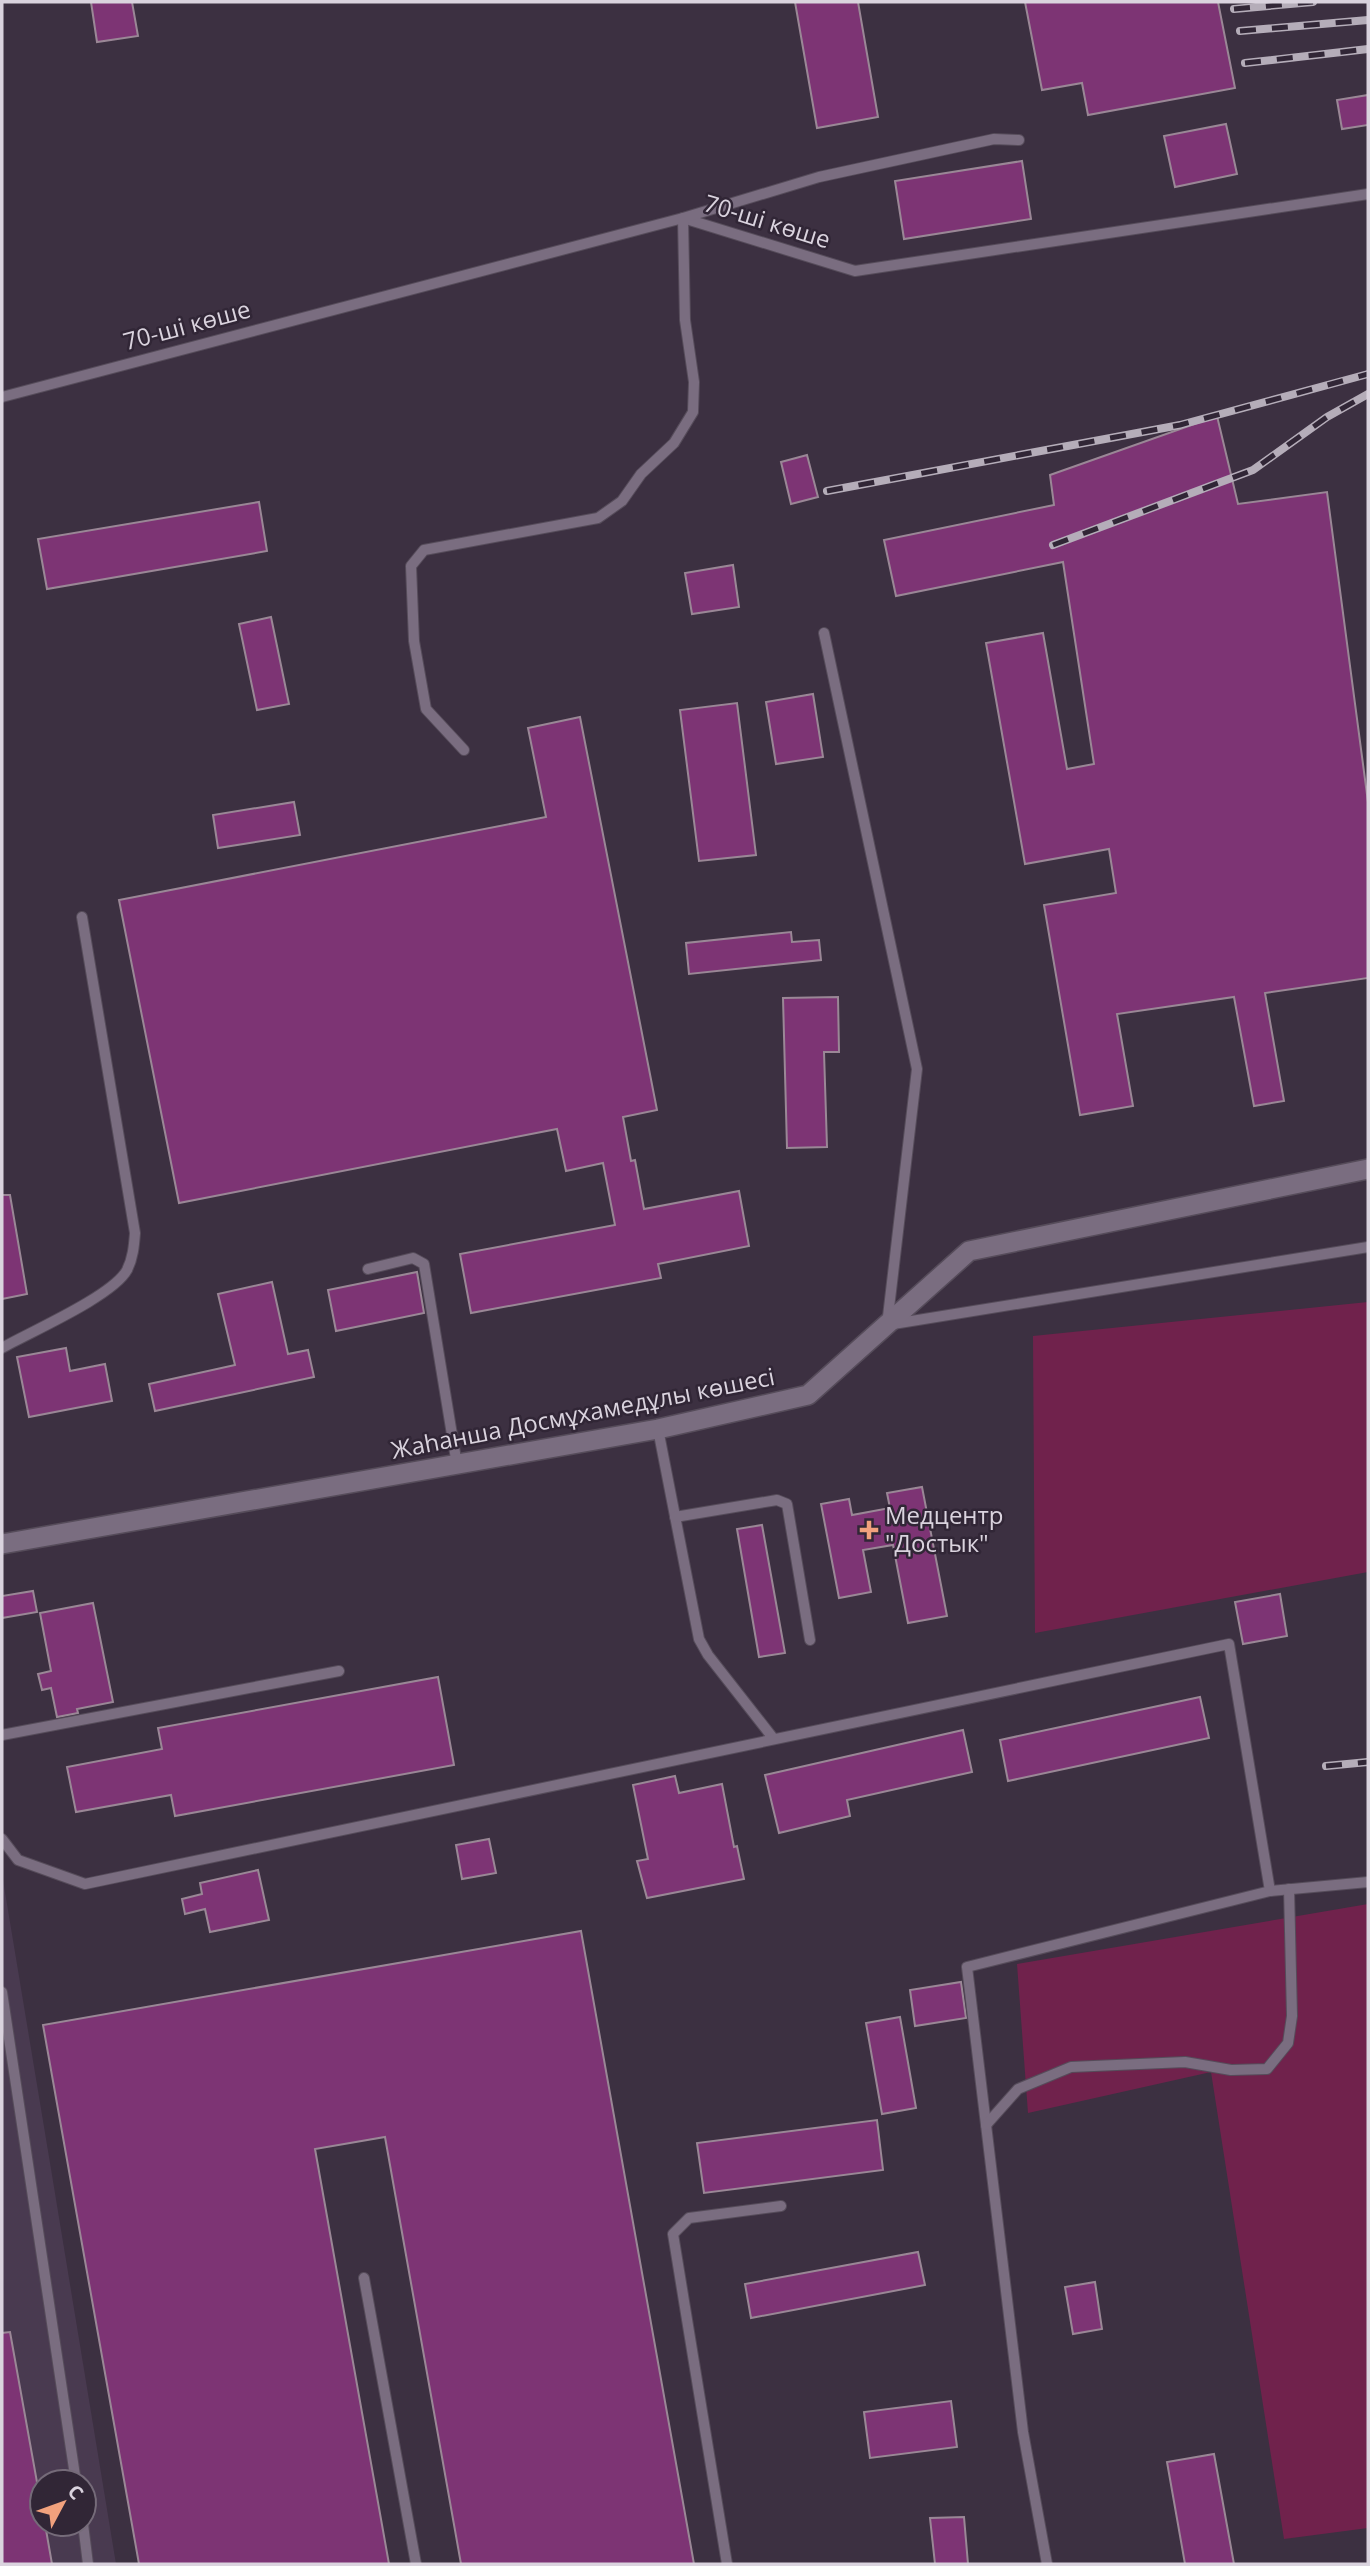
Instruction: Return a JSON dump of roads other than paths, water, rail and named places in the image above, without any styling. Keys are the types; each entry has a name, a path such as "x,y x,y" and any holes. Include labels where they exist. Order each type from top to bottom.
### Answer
{"street":[{"name":"Жаһанша Досмұхамедұлы көшесі","path":"2,1544 658,1429 808,1395 969,1251 1368,1170"}],"lane":[{"path":"464,750 426,709 414,641 411,566 424,550 598,518 622,501 641,474 674,443 693,412 694,383 685,320 683,218 819,177 994,139 1020,140"},
{"name":"70-ші көше","path":"2,397 683,218 855,271 1368,194"},
{"path":"824,633 917,1069 887,1325 1368,1247"},
{"path":"2,1348 107,1291 126,1273 134,1253 135,1233 82,917"},
{"path":"368,1269 413,1258 424,1264 457,1465"},
{"path":"658,1429 699,1639 708,1655 773,1738"},
{"path":"675,1517 777,1500 787,1504 810,1640"},
{"path":"2,1839 19,1860 85,1884 1228,1644 1270,1891"},
{"path":"2,1735 339,1671"},
{"path":"1047,2564 1023,2432 967,1967 1270,1891 1368,1882"},
{"path":"986,2125 1018,2089 1071,2067 1185,2062 1231,2070 1267,2069 1288,2043 1292,2016 1289,1889"},
{"path":"2,1992 74,2468"},
{"path":"727,2564 673,2234 689,2218 780,2206"},
{"path":"364,2278 416,2564"},
{"path":"85,2538 88,2564"}],"railway":[{"path":"1234,9 1313,2"},
{"path":"1240,31 1368,20"},
{"path":"1245,63 1368,49"},
{"path":"827,491 1180,425 1368,374"},
{"path":"1053,545 1253,470 1327,417 1368,394"},
{"path":"1326,1766 1368,1762"}],"place":[{"name":"Медцентр \"Достык\"","path":"869,1530"}]}
